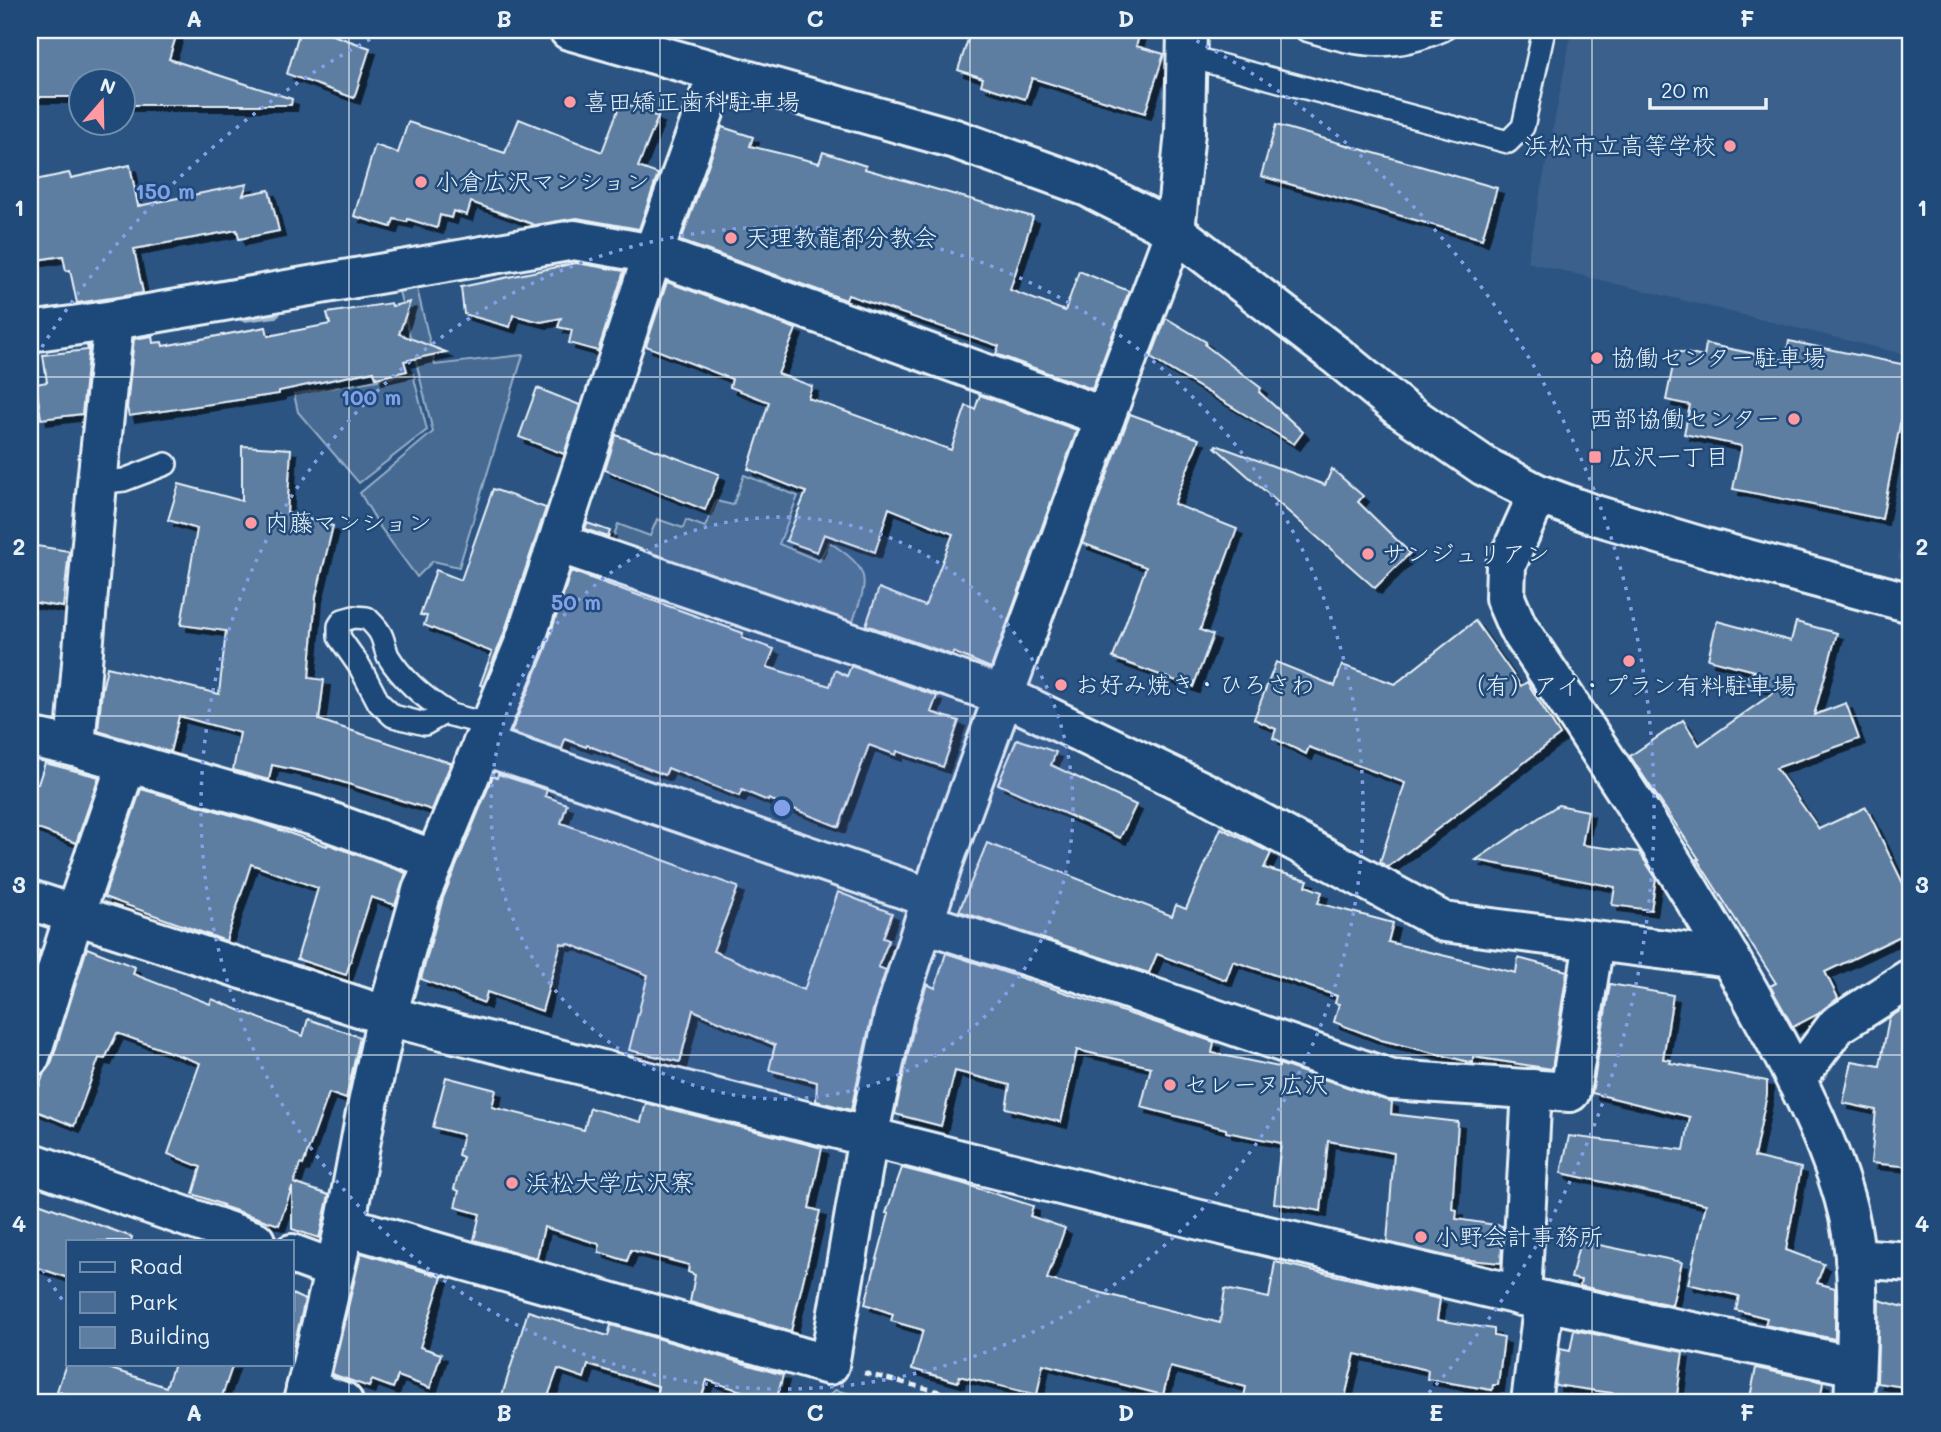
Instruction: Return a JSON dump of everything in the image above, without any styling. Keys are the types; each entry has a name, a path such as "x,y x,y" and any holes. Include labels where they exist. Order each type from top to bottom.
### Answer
{"street":[{"path":"569,30 955,139 1088,187 1175,231 1400,408 1484,466 1538,494 1706,548 1911,603"},
{"path":"345,1226 829,1365 868,1137 894,1015 928,910 1105,417 1175,231 1185,132 1186,43"},
{"path":"343,1402 304,1396 345,1226 387,1016 422,891 524,644 653,254 718,73"},
{"path":"30,332 114,320 574,240 653,254 1105,417"},
{"path":"75,747 97,483 114,320"},
{"path":"30,900 387,1016 1196,1219 1532,1298 1855,1384 1855,1258 1845,1199 1827,1147 1796,1080 1730,958 1669,856 1517,626 1505,598 1506,565 1538,494"},
{"path":"558,544 1005,696 1208,794 1444,922 1730,958"},
{"path":"486,735 1084,974 1392,1080 1570,1092 1594,942"},
{"path":"30,737 75,747 314,816 435,860"},
{"path":"30,1058 74,916 127,762"},
{"path":"1796,1080 1837,1025 1911,978"},
{"path":"1531,1402 1532,1090"},
{"path":"30,1162 252,1240"},
{"path":"294,1255 333,1269"},
{"path":"1855,1258 1911,1262"}],"lane":[{"path":"1306,30 1349,43 1383,46 1443,30"},
{"path":"1186,43 1508,142 1523,127 1544,30"},
{"path":"97,483 124,480 166,464"},
{"path":"446,712 425,724 393,716 379,704 355,659 339,637 339,626 343,620 354,617 368,618 381,635 388,655 408,682 435,705 486,735"}],"path":[{"path":"829,1365 982,1402"}],"shaded area":[{"name":"浜松市立高等学校","path":"1572,30 1911,30 1911,356 1527,262"},
{"path":"1911,498 1911,564 1898,560"}],"green space":[{"path":"416,284 435,365 523,355 459,567 433,561 417,577 380,527 360,493 433,432 398,287"},
{"path":"413,374 427,430 359,483 298,412 294,394"},
{"path":"744,475 798,496 779,544 819,561 829,542 844,552 861,570 863,589 850,629 610,547 618,524 650,536 657,519 683,528 686,520 705,527 716,501 733,505"},
{"path":"835,1390 883,1402 823,1402"}],"building":[{"path":"30,30 178,30 169,59 292,99 291,105 136,105 136,66 66,66 66,97 30,97"},
{"path":"300,30 318,30 370,48 354,98 287,74"},
{"path":"971,30 1141,30 1136,46 1164,54 1145,113 1032,78 1025,99 981,85 983,78 958,70"},
{"path":"621,102 658,117 638,167 658,174 639,229 577,218 535,225 471,202 467,215 453,211 451,218 440,215 437,228 408,219 407,222 394,219 391,227 354,216 375,145 398,153 408,122 505,153 519,119 602,152"},
{"path":"1276,125 1497,188 1482,239 1261,176"},
{"path":"722,127 753,137 750,146 819,163 823,152 866,166 865,169 1033,217 1010,290 1065,311 1079,271 1129,291 1092,389 996,354 999,346 848,295 846,300 681,241"},
{"path":"130,165 138,206 247,184 243,195 269,190 279,231 239,239 237,230 134,249 143,293 77,303 70,270 66,271 63,256 30,261 30,181 69,173 71,178"},
{"path":"576,263 624,271 598,351 569,343 572,330 558,327 561,318 541,322 513,315 510,327 464,314 461,287"},
{"path":"667,282 796,329 778,374 812,386 808,398 951,450 966,406 975,409 980,395 1077,430 991,668 953,652 952,655 866,625 879,588 925,606 953,534 889,508 875,552 824,534 817,552 786,541 806,492 748,469 769,402 730,387 732,379 646,346"},
{"path":"410,302 399,334 446,352 404,361 407,371 376,378 374,371 279,391 279,394 129,416 127,408 134,339 152,336 153,343 162,342 163,346 266,327 268,336 330,324 327,313"},
{"path":"1166,318 1206,342 1205,345 1261,388 1259,392 1303,432 1294,444 1151,358"},
{"name":"西部協働センター","path":"1789,341 1911,366 1882,519 1733,489 1742,446 1684,434 1690,405 1666,400 1676,351 1704,357 1706,344 1785,360"},
{"path":"89,346 82,414 41,419 36,384 47,382 43,355 88,350"},
{"path":"537,388 580,405 564,454 519,437"},
{"path":"1130,414 1199,439 1174,504 1237,529 1200,630 1213,635 1193,687 1113,658 1146,567 1082,543"},
{"path":"616,435 719,474 705,510 605,470"},
{"path":"1216,445 1325,485 1332,469 1363,496 1358,502 1410,553 1375,588 1215,447"},
{"path":"242,446 291,449 287,513 333,526 316,596 309,678 324,680 319,720 451,763 432,810 319,775 272,765 269,780 233,770 240,733 179,716 170,752 98,731 107,667 219,694 226,631 181,625 197,529 168,520 179,484 242,501"},
{"path":"493,489 546,508 503,636 483,686 480,685 492,652 424,625 427,616 420,615 436,570 461,580"},
{"path":"587,523 610,531 608,537 585,529"},
{"path":"30,545 69,551 63,607 30,602"},
{"path":"571,571 743,633 742,638 774,649 767,667 830,686 835,670 847,676 851,666 937,696 931,712 959,721 943,767 897,751 896,755 869,745 839,827 769,799 768,801 742,790 739,796 668,768 665,775 587,745 586,747 565,739 562,749 511,732 545,651"},
{"path":"1475,621 1521,686 1527,682 1560,735 1388,867 1380,862 1405,783 1309,747 1306,754 1273,738 1276,729 1254,719 1276,662 1335,686 1342,665 1395,684"},
{"path":"1717,621 1791,641 1796,622 1837,633 1814,715 1846,703 1859,739 1776,768 1819,829 1866,807 1911,900 1911,931 1825,972 1838,998 1818,1014 1793,1027 1770,986 1776,983 1699,859 1630,756 1683,720 1699,745 1776,691 1740,682 1755,671 1708,659"},
{"path":"1017,739 1056,752 1051,765 1136,805 1120,838 998,784"},
{"path":"45,763 99,777 76,843 30,826 30,781 38,784"},
{"path":"498,774 547,790 545,796 567,804 561,823 738,887 713,951 804,990 838,892 892,913 883,938 889,940 878,967 886,970 873,1010 851,1110 816,1101 817,1082 769,1070 775,1045 693,1010 680,1062 629,1050 648,975 567,943 561,943 542,1011 487,992 484,1003 421,979 443,898 493,776 497,778"},
{"path":"141,789 327,846 328,844 406,873 395,905 371,897 346,975 297,959 318,888 251,864 226,941 104,897"},
{"path":"1558,805 1588,811 1582,845 1639,852 1656,878 1651,910 1612,905 1615,887 1476,860"},
{"path":"1221,828 1271,853 1264,868 1308,880 1306,886 1322,892 1318,903 1393,923 1388,942 1516,973 1518,958 1567,971 1552,1069 1473,1057 1473,1063 1381,1040 1334,1022 1339,1004 1335,1003 1337,996 1233,961 1226,980 1157,954 1149,973 959,911 987,843 1172,916 1176,905 1186,909"},
{"path":"30,947 40,951 30,984"},
{"path":"87,948 135,967 133,974 210,1004 212,999 303,1036 308,1019 360,1037 346,1099 329,1093 294,1183 329,1195 319,1238 292,1229 292,1187 279,1225 193,1194 201,1167 168,1154 200,1063 117,1033 105,1059 99,1058 74,1126 31,1109 44,1073 51,1064"},
{"path":"946,953 1214,1042 1212,1053 1279,1067 1279,1064 1392,1102 1391,1114 1458,1122 1452,1209 1457,1210 1456,1219 1503,1226 1501,1263 1459,1259 1387,1242 1394,1153 1328,1141 1321,1211 1274,1203 1281,1143 1226,1132 1226,1129 1141,1107 1151,1067 1077,1050 1061,1122 1006,1108 1010,1085 955,1071 941,1126 895,1114 915,1021 927,984 935,988"},
{"path":"1610,984 1673,995 1663,1059 1671,1060 1670,1063 1767,1081 1767,1094 1754,1157 1801,1168 1786,1250 1824,1264 1817,1283 1835,1288 1835,1339 1765,1325 1767,1318 1736,1310 1739,1296 1688,1284 1706,1204 1561,1173 1569,1136 1684,1150 1690,1117 1592,1093"},
{"path":"1911,1004 1911,1167 1871,1163 1876,1110 1843,1103 1852,1061 1880,1066 1889,1018"},
{"path":"446,1077 496,1090 492,1107 584,1130 590,1108 641,1122 646,1103 822,1148 809,1208 820,1211 791,1331 690,1302 695,1275 688,1272 689,1265 631,1250 627,1261 599,1252 599,1244 544,1227 537,1258 474,1240 480,1214 455,1207 459,1191 454,1189 463,1157 458,1155 463,1135 433,1127"},
{"path":"902,1168 1033,1206 1030,1216 1065,1228 1047,1279 1220,1323 1225,1289 1269,1298 1275,1262 1440,1299 1437,1320 1494,1329 1494,1336 1504,1338 1498,1385 1493,1385 1492,1390 1427,1379 1428,1370 1355,1354 1344,1402 1280,1402 1244,1397 1246,1387 1170,1367 1163,1395 1043,1364 1037,1395 959,1376 958,1382 912,1369 923,1330 891,1321 893,1314 865,1304 889,1214 886,1213"},
{"path":"30,1200 132,1237 131,1240 66,1240 66,1277 30,1265"},
{"path":"1580,1241 1682,1262 1672,1305 1580,1286 1581,1280 1571,1278"},
{"path":"361,1253 442,1277 420,1347 441,1354 430,1388 398,1376 393,1388 372,1380 369,1387 332,1374"},
{"path":"294,1295 305,1300 294,1346"},
{"path":"1879,1300 1911,1309 1911,1388 1877,1383"},
{"path":"528,1311 608,1336 611,1325 783,1375 776,1402 707,1380 700,1402 683,1402 657,1394 658,1386 588,1365 584,1378 558,1369 546,1402 500,1402"},
{"path":"1574,1330 1683,1352 1676,1402 1555,1385 1560,1349 1570,1351"},
{"path":"66,1364 102,1366 166,1387 173,1366 232,1366 220,1402 85,1402 57,1391"},
{"path":"1756,1368 1823,1382 1820,1402 1749,1402"}],"waterway":[{"path":"244,316 275,312"}],"place":[{"name":"喜田矯正歯科駐車場","path":"570,102"},
{"name":"浜松市立高等学校","path":"1730,146"},
{"name":"小倉広沢マンション","path":"421,182"},
{"name":"天理教龍都分教会","path":"731,238"},
{"name":"協働センター駐車場","path":"1597,358"},
{"name":"西部協働センター","path":"1794,419"},
{"name":"広沢一丁目","path":"1595,457"},
{"name":"内藤マンション","path":"251,523"},
{"name":"サンジュリアン","path":"1368,554"},
{"name":"（有）アイ・プラン有料駐車場","path":"1629,661"},
{"name":"お好み焼き・ひろさわ","path":"1061,685"},
{"name":"セレーヌ広沢","path":"1170,1085"},
{"name":"浜松大学広沢寮","path":"512,1183"},
{"name":"小野会計事務所","path":"1421,1237"}]}
